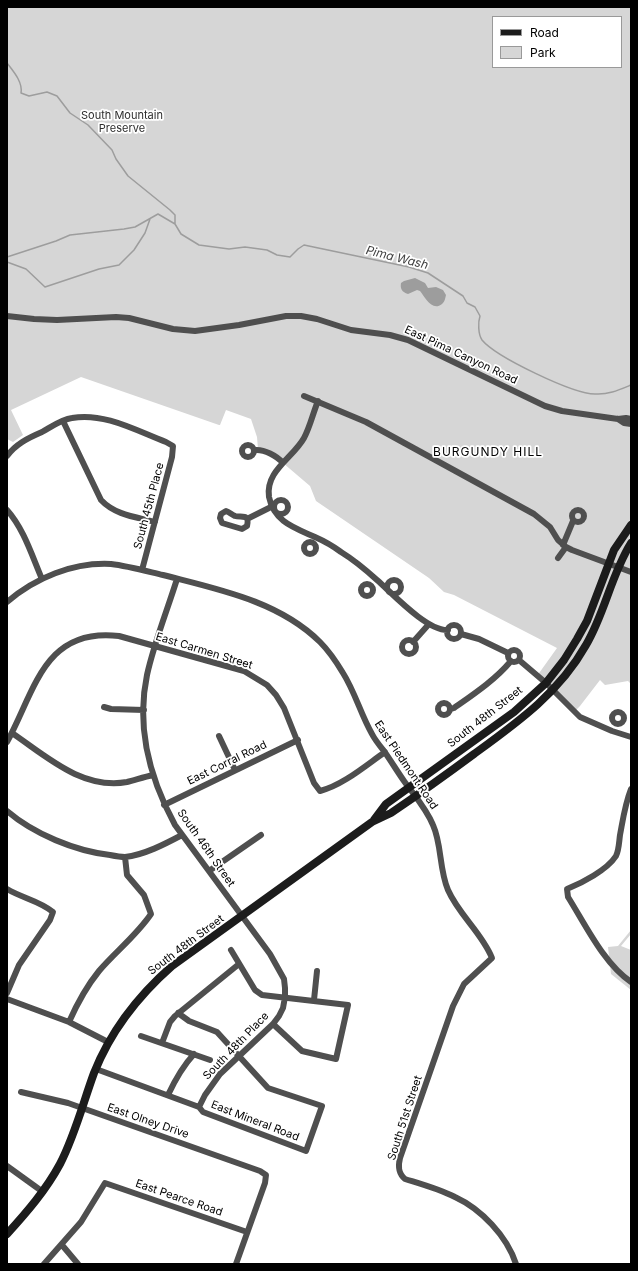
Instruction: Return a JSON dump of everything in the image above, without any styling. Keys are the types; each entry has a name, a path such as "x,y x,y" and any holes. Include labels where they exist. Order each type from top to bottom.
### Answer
{"main road":[{"name":"South 48th Street","path":"372,822 386,804 514,712 546,683 564,660 577,639 592,608 614,550 631,525"},
{"name":"South 48th Street","path":"7,1234 34,1204 60,1164 96,1069 108,1042 117,1026 133,1005 158,978 172,966 372,822 391,813 416,796 520,721 554,690 574,665 597,625 618,567 631,543"}],"street":[{"name":"East Pima Canyon Road","path":"7,316 57,320 116,317 129,318 166,328 187,331 239,325 286,316 309,317 351,330 396,336 408,340 519,394 554,409 618,419 631,419"},
{"path":"304,396 366,422 534,514 550,526 558,540 564,546 631,572"},
{"path":"318,401 304,438 297,449 277,470 270,482 269,496 274,509 285,523 315,540 341,551 429,624 444,630 448,630 455,626 460,630 461,634 479,639 508,653"},
{"name":"South 45th Place","path":"63,421 71,418 90,416 98,417 166,442 173,446 172,456 142,570"},
{"name":"East Pima Canyon Road","path":"618,419 624,423 631,424"},
{"path":"7,456 12,449 24,441 63,421 98,494 106,506 120,513 155,522"},
{"path":"255,450 258,449 268,453 280,459 283,463"},
{"path":"247,519 274,509"},
{"path":"7,510 19,527 42,579"},
{"path":"558,558 573,521"},
{"name":"East Piedmont Road","path":"7,602 18,593 42,579 56,573 92,564 111,564 142,570 222,590 270,608 286,616 312,634 322,643 345,676 372,735 428,814 436,834 443,872 449,892 462,915 488,946 492,958"},
{"name":"South 46th Street","path":"177,579 147,676 144,710 144,740 153,774 164,805 182,835 242,916"},
{"path":"372,586 376,579"},
{"path":"413,642 429,624"},
{"path":"448,630 449,636 453,639 459,637 461,634"},
{"name":"East Carmen Street","path":"12,733 36,681 56,652 72,642 90,636 110,635 119,636 244,671 267,685 276,695 284,708 314,783 320,791 328,789 358,771 384,752"},
{"path":"508,653 511,650 517,650 520,655 519,660"},
{"path":"508,653 507,657 510,661"},
{"path":"519,660 554,690 580,717 612,731 631,737"},
{"path":"510,661 515,662 519,660"},
{"path":"451,709 491,681 510,661"},
{"path":"104,707 111,709 144,710"},
{"path":"612,731 615,724"},
{"path":"7,742 12,733 69,772 97,782 126,782 153,774"},
{"path":"219,736 235,770"},
{"name":"East Corral Road","path":"164,805 298,740"},
{"path":"631,790 626,802 616,856 603,869 575,886 567,889 568,897 600,949 625,978 631,982"},
{"path":"7,811 36,830 63,844 96,854 125,857 156,849 182,835"},
{"path":"209,871 261,835"},
{"path":"69,1022 79,998 99,971 143,926 151,914 144,895 127,875 125,857"},
{"path":"7,889 46,906 53,912 50,920 19,965 7,993"},
{"name":"South 48th Place","path":"199,1107 212,1083 238,1055 273,1024 284,1008 286,997 284,979 270,954 242,916"},
{"path":"231,950 258,993 348,1005 336,1059 302,1051 273,1024"},
{"name":"South 51st Street","path":"492,958 464,984 453,1006 400,1158 399,1170 405,1179 454,1196 480,1213 506,1243 516,1264"},
{"path":"162,1043 170,1022 178,1013 239,964"},
{"path":"314,1000 317,971"},
{"path":"7,999 69,1022 108,1042"},
{"path":"178,1013 189,1021 217,1032 238,1055"},
{"path":"141,1036 210,1060"},
{"path":"168,1095 178,1076 194,1054"},
{"name":"East Mineral Road","path":"96,1069 199,1107 203,1112 209,1115 306,1151 322,1106 268,1088 238,1055"},
{"name":"East Olney Drive","path":"21,1092 54,1099 82,1108 260,1171 266,1175 265,1183 247,1232"},
{"path":"7,1166 43,1192"},
{"name":"East Pearce Road","path":"62,1245 81,1222 105,1183 247,1232"},
{"path":"236,1264 247,1232"},
{"path":"44,1264 62,1245 78,1264"}],"green space":[{"name":"South Mountain Preserve","path":"7,7 631,7 631,684 628,681 605,685 600,680 575,711 537,676 557,648 454,595 444,592 429,578 316,501 310,486 283,463 258,449 257,437 251,419 226,410 219,425 81,377 11,410 23,435 13,442 7,439"},
{"path":"631,930 631,934 621,946 631,950 631,990 611,974 608,947 618,946"}],"shaded area":[{"path":"415,278 425,283 428,288 436,287 443,290 446,295 442,304 438,306 432,305 420,291 417,290 408,294 401,289 401,283"}],"waterway":[{"path":"7,63 19,81 21,93 29,96 47,92 57,96 70,113 88,125 112,150 116,159 128,176 175,215 175,224"},
{"name":"Pima Wash","path":"7,257 70,235 135,227 158,214 175,224 181,234 199,245 229,249 245,247 267,250 277,255 290,257 304,245 409,267 428,273 463,296 467,303 475,307 480,316 479,328 482,340 502,356 518,365 570,388 595,394 613,392 631,385"},
{"name":"Pima Wash","path":"7,262 26,269 45,287 99,269 119,265 134,250 145,233 150,219"}],"district":[{"name":"BURGUNDY HILL","path":"488,452"}]}
